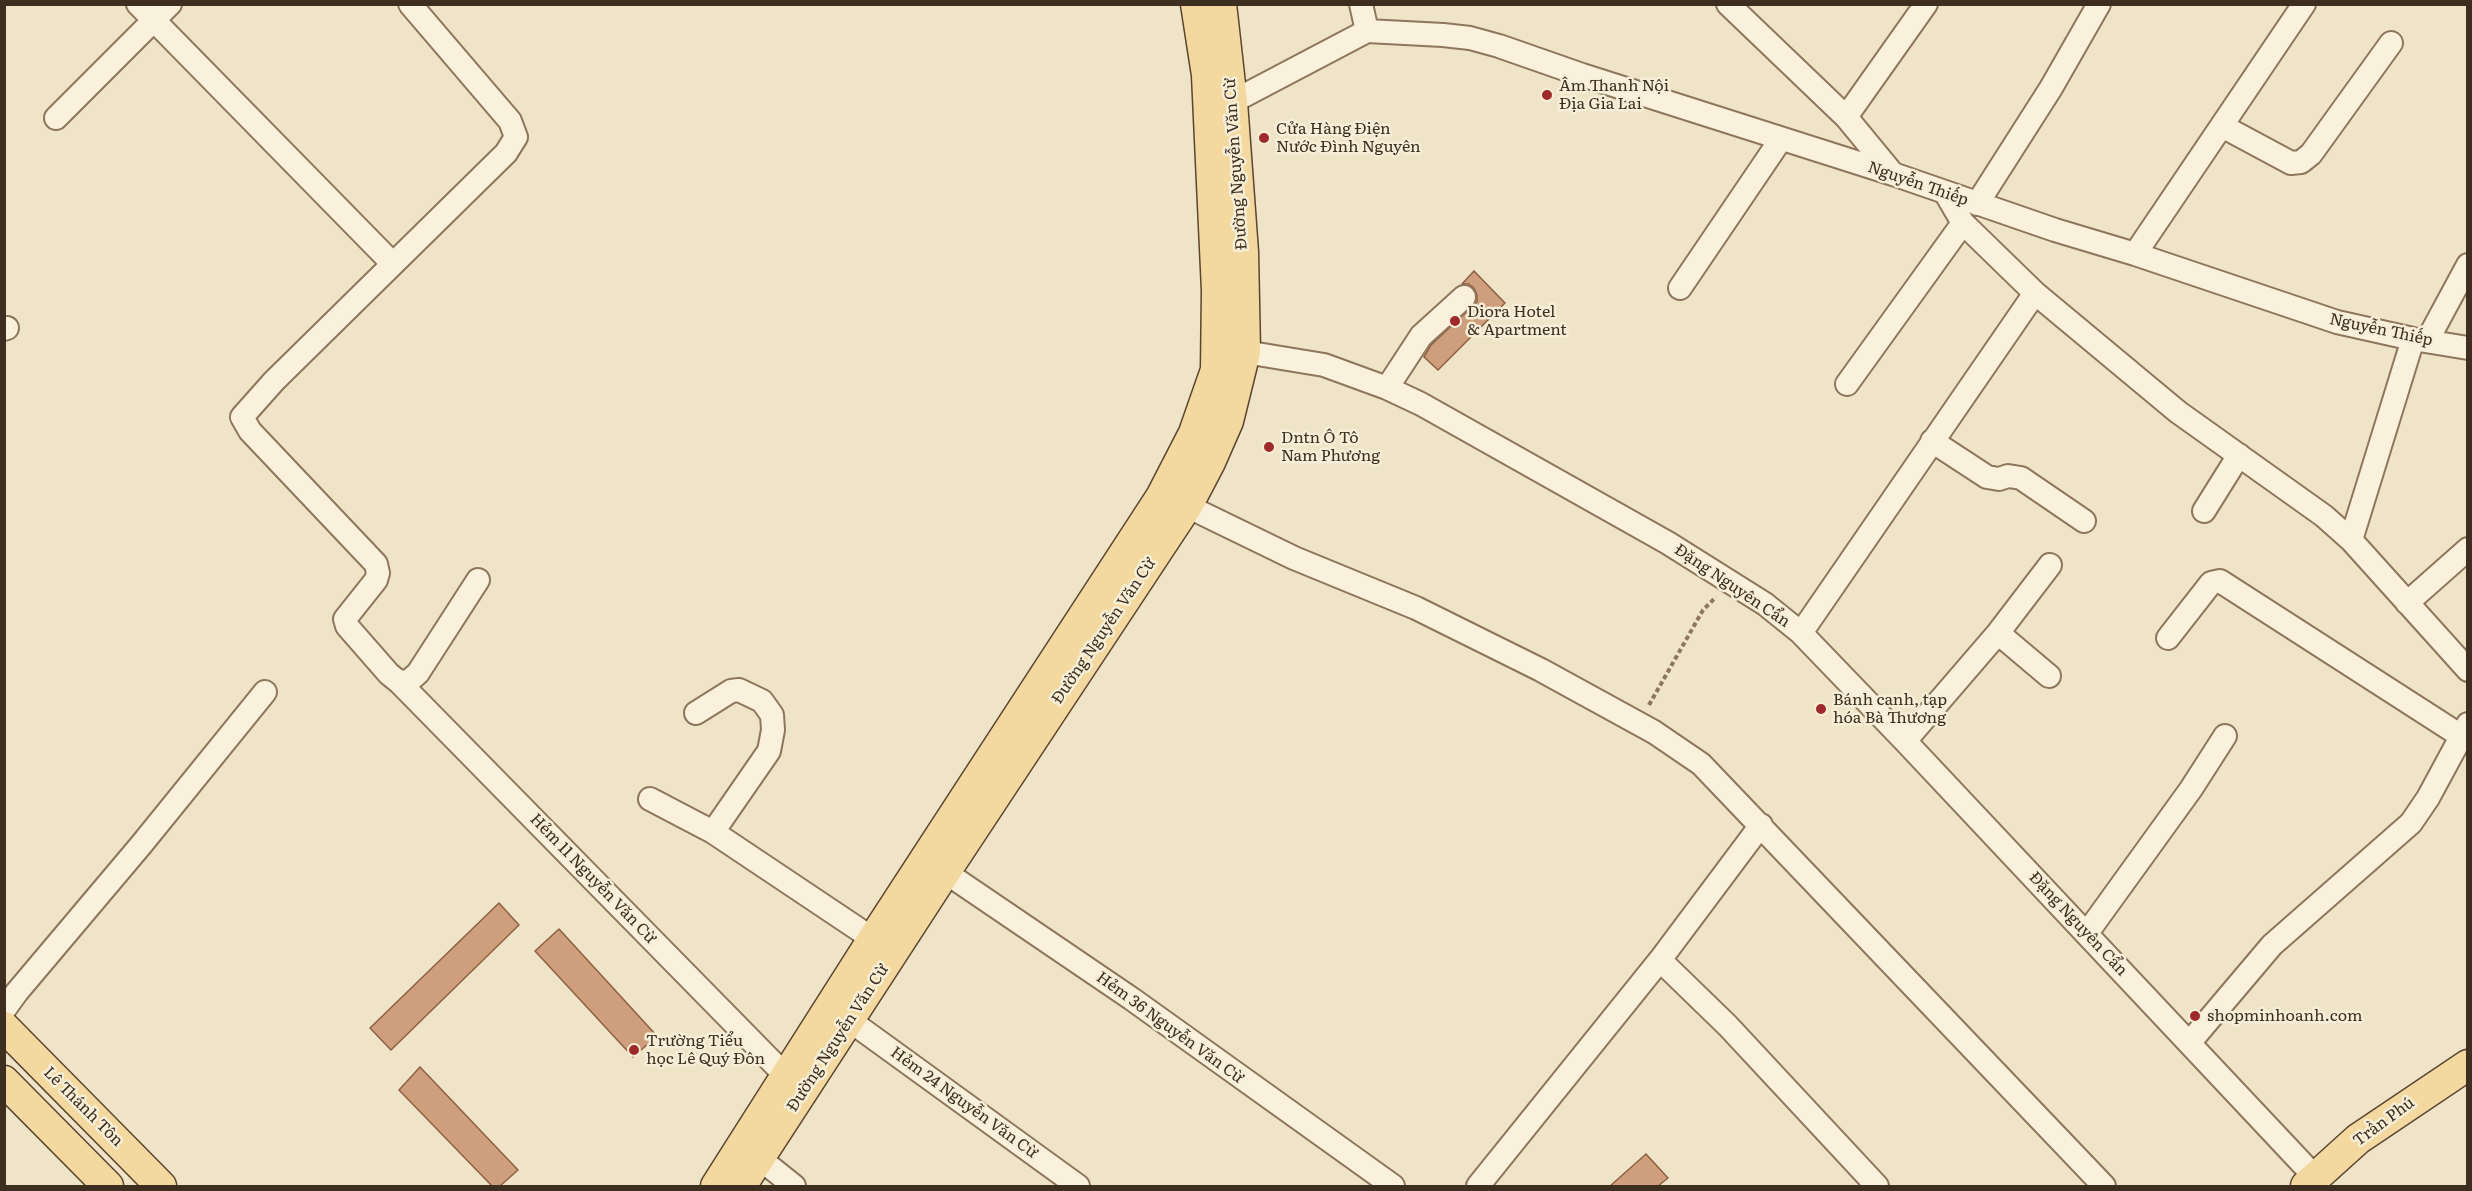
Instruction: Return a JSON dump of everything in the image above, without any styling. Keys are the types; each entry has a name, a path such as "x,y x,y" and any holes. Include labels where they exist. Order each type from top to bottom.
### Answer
{"main road":[{"name":"Đường Nguyễn Văn Cừ","path":"716,1186 796,1083 849,1020 945,872 1093,625 1194,433 1216,370 1216,291 1208,75 1196,4"},
{"name":"Đường Nguyễn Văn Cừ","path":"741,1186 759,1158 796,1083 873,939 1093,625 1187,506 1228,421 1245,352 1243,252 1232,102 1221,4"},
{"name":"Lê Thánh Tôn","path":"4,1027 161,1186"},
{"name":"Trần Phú","path":"2311,1182 2358,1139 2468,1065"},
{"path":"4,1081 108,1186"}],"street":[{"path":"56,118 145,13 170,4"},
{"path":"145,13 393,264 506,153 516,137 510,121 410,4"},
{"path":"1232,102 1367,31 1362,4"},
{"path":"1728,4 1846,117 1893,174"},
{"path":"1846,117 1926,4"},
{"path":"1977,204 2051,88 2099,4"},
{"path":"2135,254 2304,4"},
{"name":"Nguyễn Thiếp","path":"1367,31 1470,38 1893,174 1946,194 2337,322 2468,348"},
{"path":"2222,126 2291,163 2301,162 2311,154 2391,43"},
{"path":"1680,288 1781,139"},
{"path":"1946,194 1963,223 2035,293 2178,411 2324,516 2351,540 2468,670"},
{"path":"1847,384 1963,223"},
{"name":"Hẻm 11 Nguyễn Văn Cừ","path":"393,264 273,381 242,417 250,431 376,564 378,573 376,580 347,614 345,619 347,626 389,674 796,1083"},
{"path":"2351,540 2420,340 2468,265"},
{"path":"1801,633 2035,293"},
{"path":"1387,388 1421,336 1464,297"},
{"name":"Đặng Nguyên Cẩn","path":"1245,352 1323,365 1387,388 1421,404 1668,543 1765,604 1801,633 2190,1042 2311,1182"},
{"path":"1932,441 1987,477 2021,478 2084,521"},
{"path":"2204,511 2239,455"},
{"path":"1187,506 1294,558 1416,608 1541,670 1638,724 1701,764 2104,1186"},
{"path":"2407,603 2468,549"},
{"path":"1905,741 1998,633 2050,565"},
{"path":"399,682 409,681 418,674 478,580"},
{"path":"2168,638 2211,583 2220,581 2464,730 2428,798 2411,823 2272,945 2190,1042"},
{"path":"1998,633 2049,676"},
{"path":"696,713 731,691 739,690 762,701 772,715 773,730 769,751 713,832"},
{"path":"4,1010 265,692"},
{"path":"2087,933 2191,789 2225,736"},
{"path":"650,799 713,832 873,939"},
{"path":"1479,1186 1660,960 1761,825"},
{"name":"Hẻm 36 Nguyễn Văn Cừ","path":"945,872 1132,999 1393,1186"},
{"path":"1660,960 1728,1026 1877,1186"},
{"name":"Hẻm 24 Nguyễn Văn Cừ","path":"849,1020 1078,1186"},
{"path":"759,1158 794,1186"}],"path":[{"path":"1638,724 1703,610 1733,584"}],"building":[{"path":"1474,271 1505,303 1438,370 1424,357 1431,345 1477,302 1474,288 1469,284 1462,284"},
{"path":"499,903 519,925 391,1050 370,1028"},
{"path":"559,929 657,1036 633,1057 535,951"},
{"path":"420,1067 518,1170 500,1186 492,1186 399,1090"},
{"path":"1646,1154 1668,1178 1658,1186 1610,1186"}],"place":[{"name":"Âm Thanh Nội Địa Gia Lai","path":"1547,95"},
{"name":"Cửa Hàng Điện Nước Đình Nguyên","path":"1264,138"},
{"name":"Diora Hotel & Apartment","path":"1455,321"},
{"name":"Dntn Ô Tô Nam Phương","path":"1269,447"},
{"name":"Bánh canh, tạp hóa Bà Thương","path":"1821,709"},
{"name":"shopminhoanh.com","path":"2195,1016"},
{"name":"Trường Tiểu học Lê Quý Đôn","path":"634,1050"}]}
